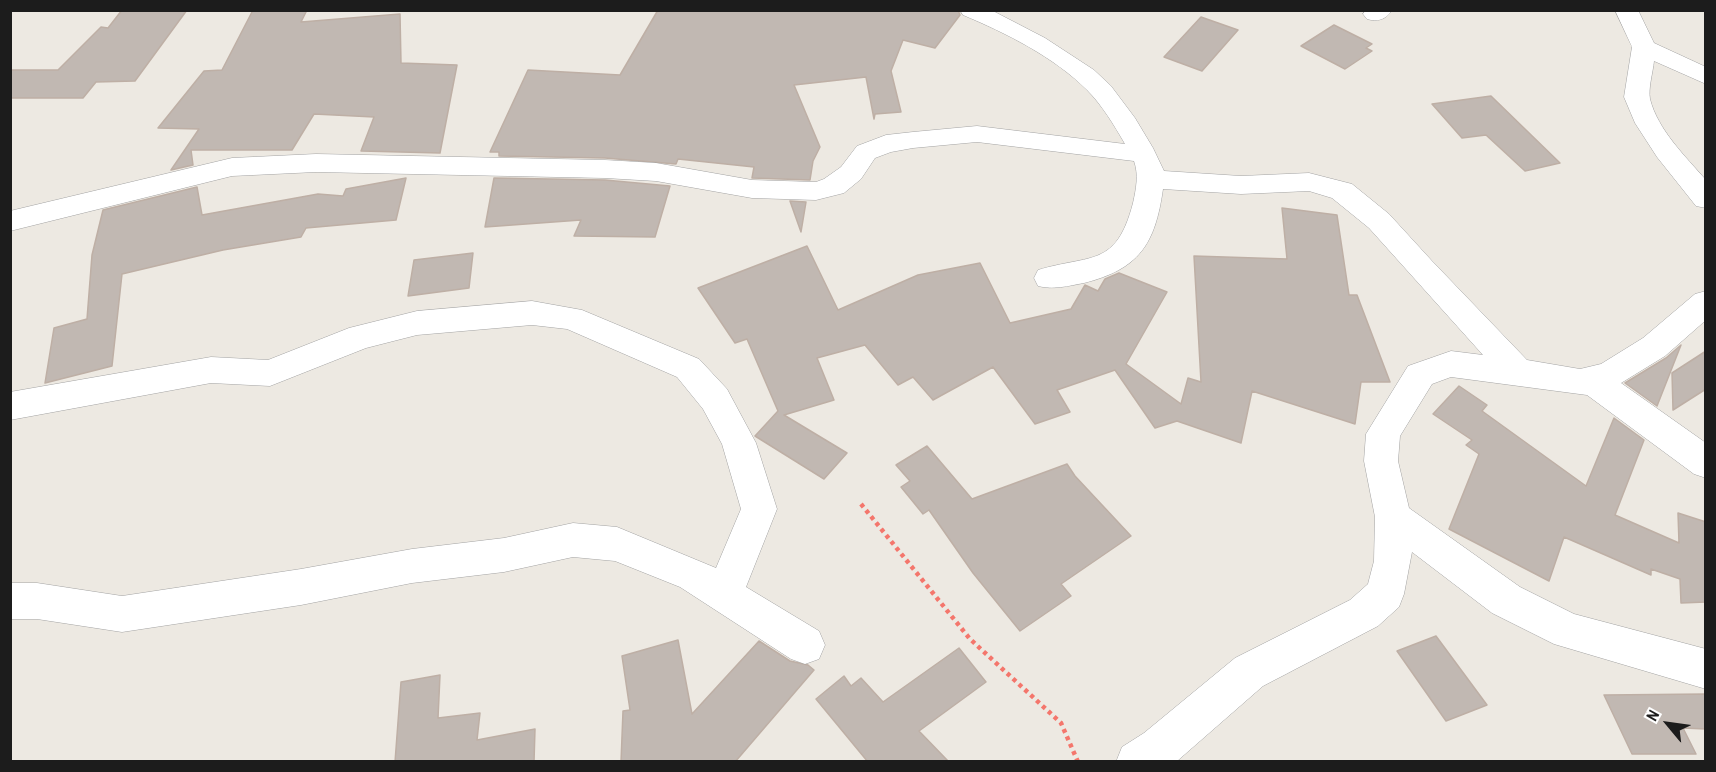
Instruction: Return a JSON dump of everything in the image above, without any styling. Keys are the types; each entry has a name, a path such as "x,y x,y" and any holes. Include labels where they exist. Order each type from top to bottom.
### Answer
{"street":[{"path":"971,10 994,19 1096,85 1146,166 1142,221 1128,250 1116,259 1079,273 1049,278"},
{"path":"1626,10 1644,47 1637,97 1648,123 1666,151 1706,199"},
{"path":"1644,47 1706,76"},
{"path":"10,221 232,167 316,163 605,169 656,172 752,189 816,191 834,186 851,172 866,152 886,144 977,134 1069,147 1094,147 1146,166 1258,185 1296,181 1325,184 1341,190 1390,232 1419,267 1518,371"},
{"path":"1137,762 1159,748 1249,672 1364,613 1385,594 1393,561 1394,517 1381,461 1383,434 1420,375 1434,368 1451,364 1518,371 1580,382 1593,381 1613,373 1654,347 1706,302"},
{"path":"10,406 211,370 270,373 360,337 417,323 532,313 571,318 688,368 715,399 739,443 759,509 724,595"},
{"path":"1593,381 1706,463"},
{"path":"1394,517 1506,600 1568,631 1706,669"},
{"path":"10,601 37,601 122,614 301,587 412,566 504,555 573,540 617,544 693,575 805,645"}],"path":[{"path":"861,504 970,639 1061,723 1078,762"}],"building":[{"path":"122,10 187,10 135,81 96,82 83,98 10,98 10,70 58,70 101,27 108,28"},
{"path":"253,10 307,10 301,22 400,14 401,63 457,65 440,153 361,151 374,117 314,114 292,150 191,150 193,165 171,170 199,129 158,128 204,71 222,70"},
{"path":"658,10 958,10 960,15 935,48 903,40 891,71 901,112 875,114 874,119 866,77 794,85 820,147 813,161 810,180 752,178 754,167 678,159 676,164 605,158 499,156 499,152 490,152 528,70 620,75"},
{"path":"1201,17 1238,30 1202,71 1164,57"},
{"path":"1334,25 1372,44 1366,48 1372,51 1345,69 1301,46"},
{"path":"1491,96 1560,163 1525,171 1486,135 1462,138 1432,104"},
{"path":"406,178 396,220 306,228 301,237 223,250 122,274 112,366 45,383 54,328 87,319 92,255 103,210 197,187 202,215 318,194 343,196 346,189"},
{"path":"494,178 605,180 670,186 655,237 574,236 581,220 485,227"},
{"path":"790,201 806,202 801,232"},
{"path":"1282,208 1337,215 1349,295 1357,295 1390,382 1361,382 1355,424 1252,391 1241,443 1177,421 1155,428 1115,370 1057,390 1070,412 1035,424 993,367 933,400 913,377 898,385 865,345 817,358 834,400 784,415 847,453 824,479 755,436 778,411 747,339 735,343 698,288 807,246 838,310 918,275 980,263 1010,323 1071,309 1085,285 1098,291 1105,279 1119,273 1167,292 1126,364 1181,404 1188,378 1201,382 1194,256 1287,259"},
{"path":"473,253 469,288 408,296 414,260"},
{"path":"1681,345 1657,406 1625,383 1666,358"},
{"path":"1706,351 1706,389 1673,410 1672,373"},
{"path":"1459,386 1487,405 1482,411 1586,486 1614,418 1644,440 1615,515 1679,543 1678,513 1706,522 1706,602 1681,603 1680,579 1651,569 1651,575 1564,537 1549,581 1449,529 1479,454 1466,445 1472,440 1433,414"},
{"path":"927,446 972,499 1067,464 1075,476 1131,536 1061,584 1071,596 1020,631 973,573 929,510 923,514 901,487 910,481 896,465"},
{"path":"1436,636 1487,705 1446,721 1397,651"},
{"path":"678,640 692,714 759,641 790,661 808,665 814,670 735,762 621,762 623,711 630,710 622,656"},
{"path":"959,648 986,682 919,731 949,762 868,762 816,699 844,676 851,686 861,678 883,702"},
{"path":"440,675 438,718 480,713 477,740 535,729 534,762 395,762 401,682"},
{"path":"1706,694 1706,729 1683,728 1696,754 1632,754 1604,695"}]}
